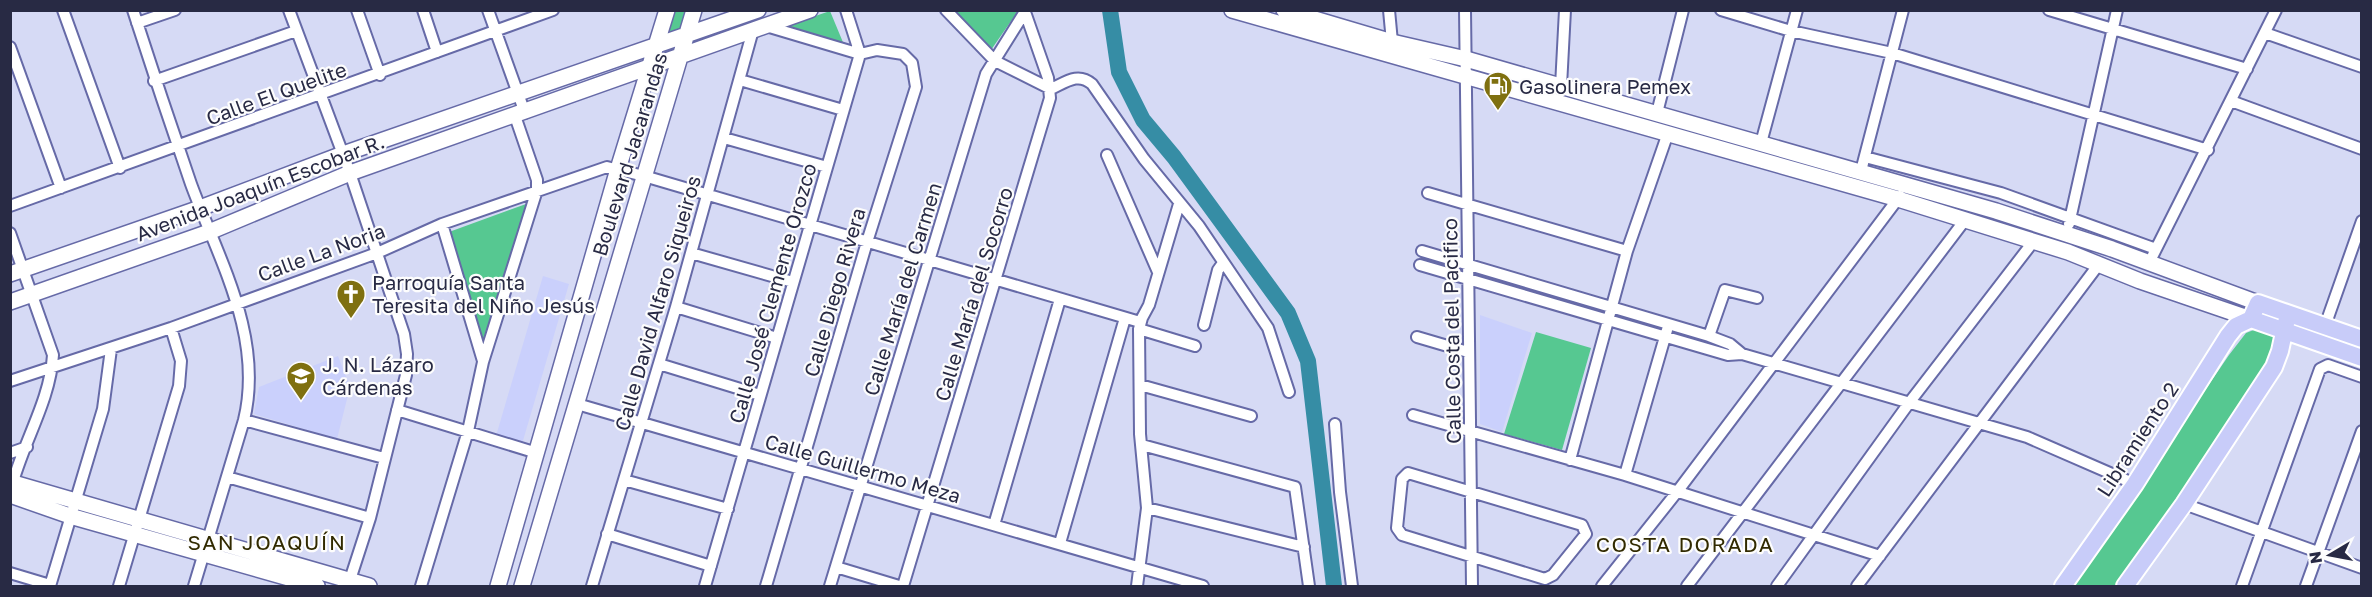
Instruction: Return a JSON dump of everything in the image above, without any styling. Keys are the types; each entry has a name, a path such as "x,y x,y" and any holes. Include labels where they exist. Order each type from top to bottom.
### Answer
{"main road":[{"name":"Boulevard Jacarandas","path":"498,586 618,170 667,10"},
{"name":"Boulevard Jacarandas","path":"522,586 694,10"},
{"name":"Avenida Joaquín Escobar R.","path":"17,272 200,208 343,154 758,10"},
{"name":"Avenida Joaquín Escobar R.","path":"10,302 209,232 350,173 810,10"},
{"path":"1232,10 1898,199 2099,264 2140,281 2254,311 2286,322 2361,358"},
{"path":"1284,10 1312,15 1392,42 1466,59 1761,142 1863,164 1905,184 2069,226 2152,256 2254,311"},
{"name":"Libramiento 2","path":"2063,586 2134,484 2229,336 2236,326 2254,311"},
{"path":"2286,322 2325,326 2361,339"},
{"path":"2125,586 2184,504 2274,367 2286,322"},
{"path":"11,488 73,510 207,548 349,584 369,586"},
{"path":"207,548 317,586"}],"street":[{"path":"63,10 120,168"},
{"path":"133,10 154,81 236,302 250,360 250,395 244,420 194,586"},
{"path":"137,23 175,10"},
{"path":"289,10 350,173 404,334 407,354 406,375 370,518 349,584"},
{"path":"357,10 380,75"},
{"path":"423,10 437,52"},
{"path":"421,586 468,431 483,362 537,190 537,180 520,114 518,95 488,10"},
{"name":"Calle El Quelite","path":"10,206 380,75 553,10"},
{"path":"846,10 860,54"},
{"path":"946,10 995,61 1051,88 1078,77 1085,78 1092,84 1124,132 1179,204 1199,226 1268,328 1289,392"},
{"path":"1389,10 1392,42"},
{"name":"Calle Costa del Pacifico","path":"1465,10 1472,586"},
{"path":"1561,86 1565,10"},
{"path":"1657,113 1683,10"},
{"path":"1721,10 1791,31 1892,53 2094,113 2208,150"},
{"path":"1761,142 1797,10"},
{"path":"1903,10 1863,164 2001,193 2069,226 2117,10"},
{"path":"2049,10 2247,69"},
{"path":"2152,256 2208,150 2276,10"},
{"path":"1025,11 1051,88"},
{"name":"Calle María del Carmen","path":"830,586 986,74 1025,11"},
{"path":"759,28 860,54"},
{"name":"Calle David Alfaro Siqueiros","path":"592,586 676,307 740,80 759,28"},
{"path":"154,81 296,31"},
{"path":"2265,33 2361,67"},
{"path":"10,48 61,188"},
{"name":"Calle Diego Rivera","path":"766,586 867,242 916,87 912,63 903,54 877,50 860,54"},
{"name":"Calle José Clemente Orozco","path":"705,586 860,54"},
{"path":"740,80 843,110"},
{"name":"Calle María del Socorro","path":"901,586 929,507 1051,88"},
{"path":"2231,101 2361,149"},
{"path":"1570,460 1627,251 1668,133"},
{"path":"724,138 826,167"},
{"path":"1107,155 1158,272"},
{"name":"Calle La Noria","path":"10,381 171,328 236,302 377,253 442,224 607,167 1125,318 1195,346"},
{"path":"1602,586 1677,492 1772,363 1898,199 1905,184"},
{"path":"1428,193 1627,251"},
{"path":"1137,586 1147,508 1142,445 1140,325 1149,305 1179,204"},
{"path":"1688,586 1965,220"},
{"path":"2325,326 2359,235 2361,221"},
{"path":"442,224 483,362"},
{"path":"10,233 17,272 33,294 51,345 52,367 27,447 11,488"},
{"path":"1777,586 1909,403 2033,242"},
{"path":"1422,251 1709,336 1730,344 1742,354"},
{"path":"691,253 793,282"},
{"path":"1204,325 1218,270 1223,262"},
{"path":"1420,264 1728,355 1742,354 2027,437 2134,484"},
{"path":"1857,586 2099,264"},
{"path":"1709,336 1725,290 1757,298"},
{"path":"994,525 1060,299"},
{"path":"676,307 777,338"},
{"path":"1060,543 1125,318"},
{"path":"1625,476 1669,324"},
{"path":"119,586 182,371 171,328"},
{"path":"1418,337 1468,352"},
{"path":"10,573 50,586 103,409 111,349"},
{"path":"659,364 760,395"},
{"path":"2242,586 2323,366 2361,377"},
{"path":"1140,385 1251,416"},
{"name":"Calle Guillermo Meza","path":"577,404 1203,586"},
{"path":"397,410 537,453"},
{"path":"1413,415 1625,476 1880,556"},
{"path":"244,420 384,458"},
{"path":"1335,424 1340,492 1352,586"},
{"path":"2306,586 2361,431"},
{"path":"1142,445 1295,486 1309,586"},
{"path":"10,453 27,447"},
{"path":"1408,473 1472,494 1582,525 1587,534 1550,578 1398,532 1404,475 1408,473"},
{"path":"227,477 370,518"},
{"path":"624,480 728,509"},
{"path":"2184,504 2361,568"},
{"path":"1147,508 1304,547"},
{"path":"607,534 711,566"},
{"path":"836,567 901,586"}],"shaded area":[{"path":"543,276 569,284 522,444 496,436"},
{"path":"1480,315 1532,333 1502,432 1480,424"},
{"name":"J. N. Lázaro Cárdenas","path":"338,356 350,387 337,439 254,414 259,387"}],"green space":[{"path":"672,11 687,11 682,29 665,35"},
{"path":"830,11 847,52 771,31"},
{"path":"953,11 1018,11 991,50"},
{"path":"526,204 484,348 449,232"},
{"path":"2256,329 2275,337 2273,354 2195,473 2115,586 2072,586 2229,355 2246,333"},
{"path":"1536,332 1591,348 1562,450 1504,434"}],"waterway":[{"path":"1110,10 1119,72 1143,120 1174,157 1288,313 1308,361 1334,586"}],"place":[{"name":"Gasolinera Pemex","path":"1498,112"},
{"name":"Parroquía Santa Teresita del Niño Jesús","path":"351,320"},
{"name":"J. N. Lázaro Cárdenas","path":"301,402"}],"district":[{"name":"SAN JOAQUÍN","path":"267,542"},
{"name":"COSTA DORADA","path":"1685,544"}]}
